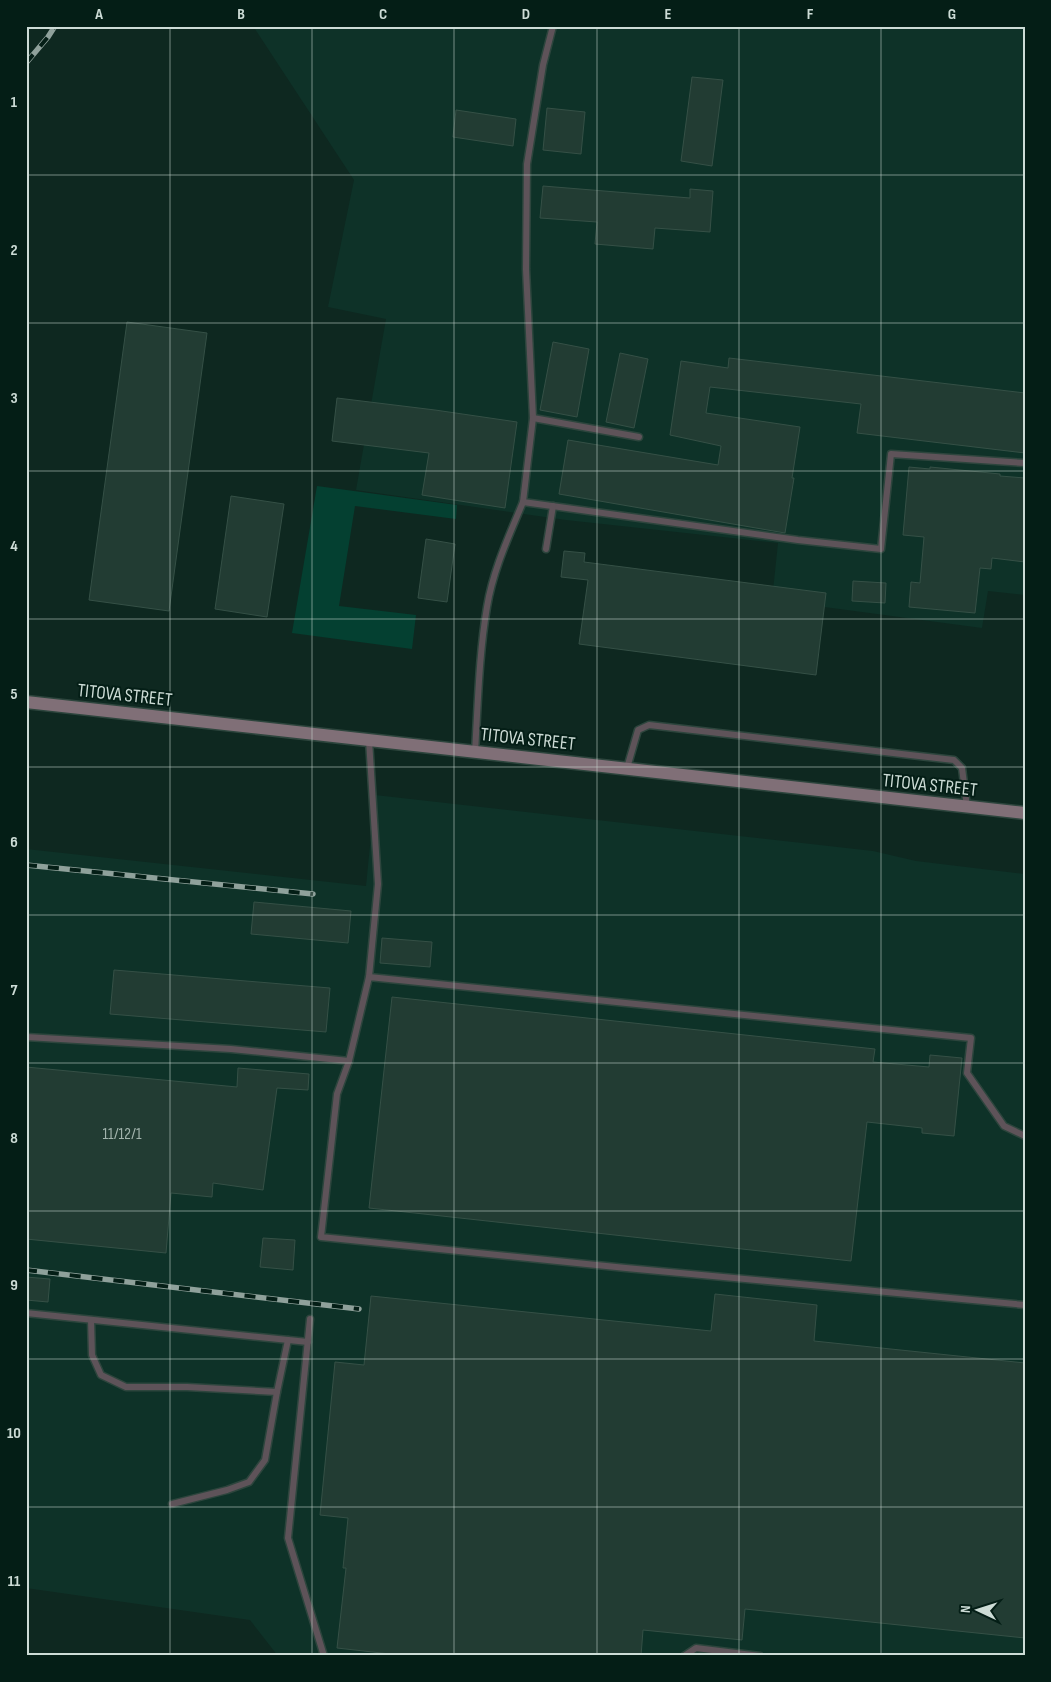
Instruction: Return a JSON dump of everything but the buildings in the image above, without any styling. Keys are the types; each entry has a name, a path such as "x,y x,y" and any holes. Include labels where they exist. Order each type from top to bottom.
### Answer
{"main road":[{"name":"TITOVA STREET","path":"26,702 1025,814"}],"lane":[{"path":"475,752 481,662 488,605 501,556 523,502 533,418 526,269 527,164 543,65 552,26"},
{"path":"533,418 638,438"},
{"path":"523,502 881,550 891,454 1025,463"},
{"path":"546,549 553,506"},
{"path":"627,768 638,730 649,725 934,757 954,760 962,768 967,807"},
{"path":"369,740 378,884 368,977 349,1061 337,1094 321,1237 626,1268 1025,1305"},
{"path":"368,977 972,1038 968,1073 1004,1126 1025,1136"},
{"path":"26,1037 231,1049 349,1061"},
{"path":"26,1313 308,1342"},
{"path":"310,1318 288,1538 324,1656"},
{"path":"91,1320 92,1355 101,1375 126,1387 187,1387 277,1392"},
{"path":"172,1504 227,1490 249,1482 265,1460 288,1340"},
{"path":"684,1656 696,1648 760,1656"}],"shaded area":[{"path":"253,26 1025,26 1025,595 988,591 982,628 772,600 778,543 566,520 356,490 386,319 328,307 354,180"},
{"path":"317,486 457,505 456,519 355,506 339,606 416,615 412,649 292,633"},
{"path":"375,795 873,851 916,861 1025,874 1025,1656 278,1656 250,1620 26,1588 26,849 366,886"}],"railway":[{"path":"26,63 55,26"},
{"path":"26,865 313,894"},
{"path":"26,1270 359,1309"}]}
